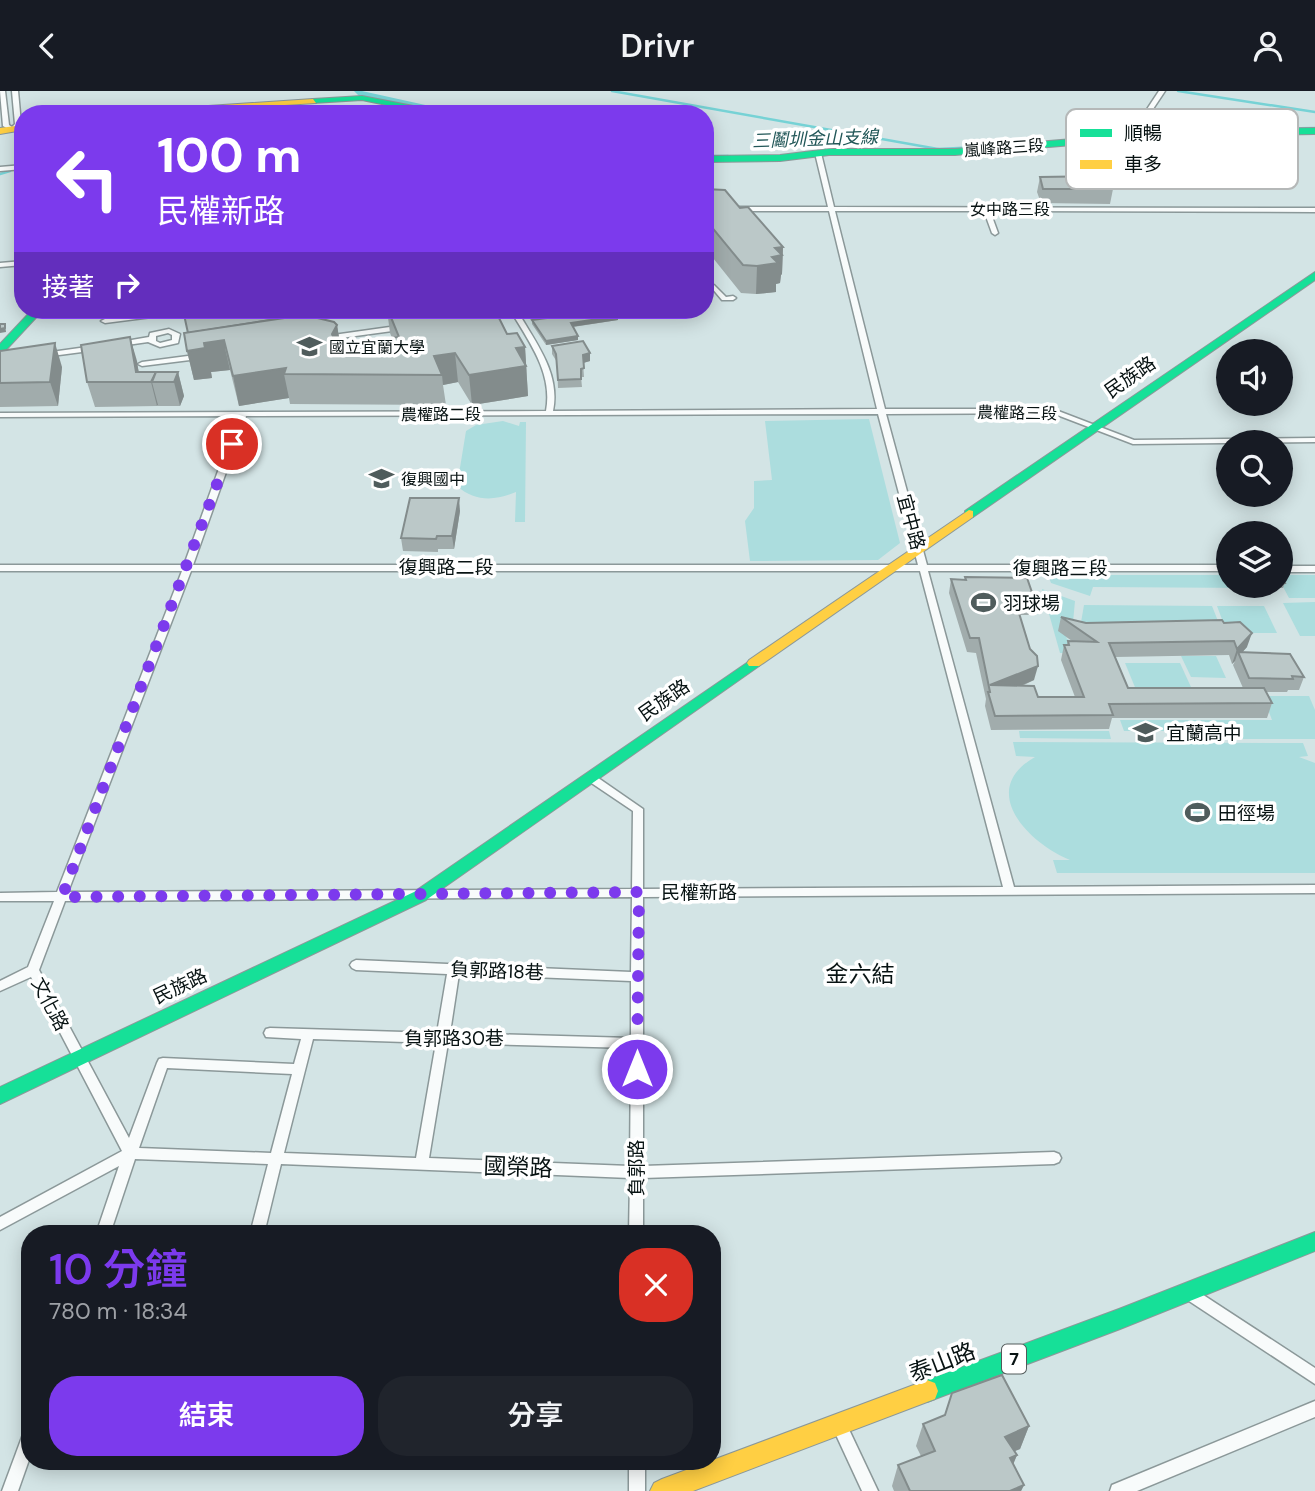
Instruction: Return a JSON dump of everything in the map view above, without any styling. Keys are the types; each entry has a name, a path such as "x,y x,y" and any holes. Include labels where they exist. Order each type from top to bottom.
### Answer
{"street":[{"path":"13,91 12,127 3,92 13,91"},
{"path":"226,105 239,91"},
{"path":"1151,109 1163,91"},
{"path":"280,105 362,98 398,105"},
{"name":"嵐峰路三段","path":"714,159 780,158 818,153 930,153 1066,144"},
{"name":"宜中路","path":"818,153 882,412 1009,890"},
{"name":"女中路三段","path":"730,209 1315,210"},
{"path":"986,209 995,233"},
{"name":"民族路","path":"0,1096 420,896 1315,275"},
{"path":"714,286 723,299 733,298"},
{"path":"0,350 29,319"},
{"path":"105,321 122,319"},
{"path":"30,357 155,336 155,319"},
{"path":"519,319 546,364 551,406 549,413"},
{"path":"313,340 417,325"},
{"path":"539,351 550,349"},
{"path":"142,364 210,355"},
{"name":"農權路三段","path":"882,412 1053,411 1133,442 1315,440"},
{"name":"農權路二段","path":"0,415 882,412"},
{"name":"文化路","path":"130,1153 33,971 243,414"},
{"name":"復興路二段","path":"0,568 892,566"},
{"name":"復興路三段","path":"892,566 1216,568"},
{"path":"1293,569 1315,569"},
{"name":"負郭路","path":"591,777 638,809 636,1225"},
{"name":"民權新路","path":"0,897 1315,889"},
{"name":"負郭路18巷","path":"356,965 637,977"},
{"path":"422,1163 454,970"},
{"path":"0,986 33,971"},
{"name":"負郭路30巷","path":"270,1033 638,1043"},
{"path":"259,1225 308,1034"},
{"path":"106,1225 163,1063 300,1069"},
{"path":"0,1224 130,1153"},
{"name":"國榮路","path":"130,1153 635,1172 1055,1157"},
{"name":"泰山路","path":"721,1469 1188,1292 1315,1241"},
{"path":"1188,1292 1315,1377"},
{"path":"1118,1491 1315,1409"},
{"path":"839,1424 870,1491"},
{"path":"10,1491 21,1460"},
{"path":"637,1470 637,1491"},
{"name":"泰山路","path":"662,1491 717,1470"}],"shaded area":[{"path":"869,419 900,543 878,560 750,561 745,521 754,508 754,481 772,480 765,421"},
{"path":"503,421 519,426 520,422 526,422 525,522 515,522 516,492 485,498 471,495 457,486 466,431 476,425"},
{"path":"1048,575 1216,575 1216,588 1093,587 1090,596 1051,583"},
{"path":"1293,575 1315,575 1315,598 1293,598"},
{"path":"1042,589 1075,601 1072,633 1066,638 1072,642 1073,653 1060,653"},
{"path":"1315,602 1315,636 1300,636 1283,603"},
{"path":"1084,605 1212,606 1222,631 1079,634"},
{"path":"1217,606 1264,606 1277,633 1235,633 1223,622"},
{"path":"1181,656 1216,656 1226,678 1191,677"},
{"path":"1125,663 1180,663 1196,698 1139,697"},
{"path":"1263,696 1309,696 1315,710 1315,739 1206,739 1193,731 1124,731 1120,720 1272,720"},
{"path":"1019,731 1109,731 1111,739 1020,738"},
{"path":"1013,742 1303,743 1308,756 1299,757 1315,763 1315,873 1057,873 1053,860 1070,860 1054,852 1025,829 1010,800 1010,785 1018,770 1035,757 1016,756"}],"building":[{"path":"1040,177 1066,177 1066,189 1043,189"},
{"path":"714,189 725,190 740,208 748,207 783,247 775,248 782,255 772,257 778,263 743,265 714,230"},
{"path":"185,319 277,319 188,333"},
{"path":"278,319 322,319 337,325 332,334 337,346 399,337 392,319 500,319 507,334 517,333 525,347 516,348 526,366 469,375 455,353 434,356 442,375 284,374 286,368 233,376 224,340 204,343 205,348 187,351 184,333"},
{"path":"598,319 571,323 578,336 546,341 532,320"},
{"path":"130,337 136,372 156,372 151,382 87,382 81,345"},
{"path":"583,341 590,353 583,355 581,379 558,380 556,354 552,346"},
{"path":"55,343 50,382 0,383 0,351"},
{"path":"156,372 178,372 174,382 152,382"},
{"path":"410,498 459,498 452,536 437,536 436,539 401,538"},
{"path":"965,577 1027,578 1035,601 1015,600 1030,649 1037,656 1038,666 990,685 1034,686 1038,697 1084,697 1064,645 1069,645 1068,641 1097,642 1061,617 1086,623 1222,620 1224,623 1240,622 1252,633 1237,649 1234,641 1109,643 1128,688 1264,688 1272,703 1109,704 1113,715 995,716 979,638 970,638 951,579 966,580"},
{"path":"1238,652 1290,654 1304,677 1249,678"},
{"path":"1002,1375 1029,1426 1005,1437 1017,1455 1010,1458 1024,1485 1010,1491 910,1491 898,1465 935,1451 923,1424 945,1415 952,1393"}],"waterway":[{"path":"358,91 359,94 416,105"},
{"path":"612,91 691,105"},
{"path":"1178,91 1295,109"},
{"path":"714,109 938,149 979,147"},
{"path":"1298,109 1315,112"},
{"name":"三鬮圳金山支線","path":"1298,128 1315,128"},
{"name":"三鬮圳金山支線","path":"714,156 728,156"},
{"path":"0,174 10,171"}],"traffic: fast":[{"path":"313,101 362,98 398,105"},
{"path":"1298,131 1315,131"},
{"path":"714,159 780,158 829,152 955,152 1066,143"},
{"path":"969,514 1315,275"},
{"path":"0,350 29,319"},
{"path":"0,1096 420,896 754,663"},
{"path":"927,1391 1120,1319 1315,1241"}],"traffic: slow":[{"path":"246,105 313,101"},
{"path":"0,131 14,129"},
{"path":"754,663 969,514"},
{"path":"721,1469 927,1391"},
{"path":"662,1491 718,1470"}],"place":[{"name":"國立宜蘭大學","path":"309,347"},
{"name":"復興國中","path":"381,479"},
{"name":"羽球場","path":"983,603"},
{"name":"宜蘭高中","path":"1146,733"},
{"name":"田徑場","path":"1198,813"}],"district":[{"name":"金六結","path":"860,974"}],"route":[{"path":"232,444 62,897 420,896 639,892 637,1069"}]}
